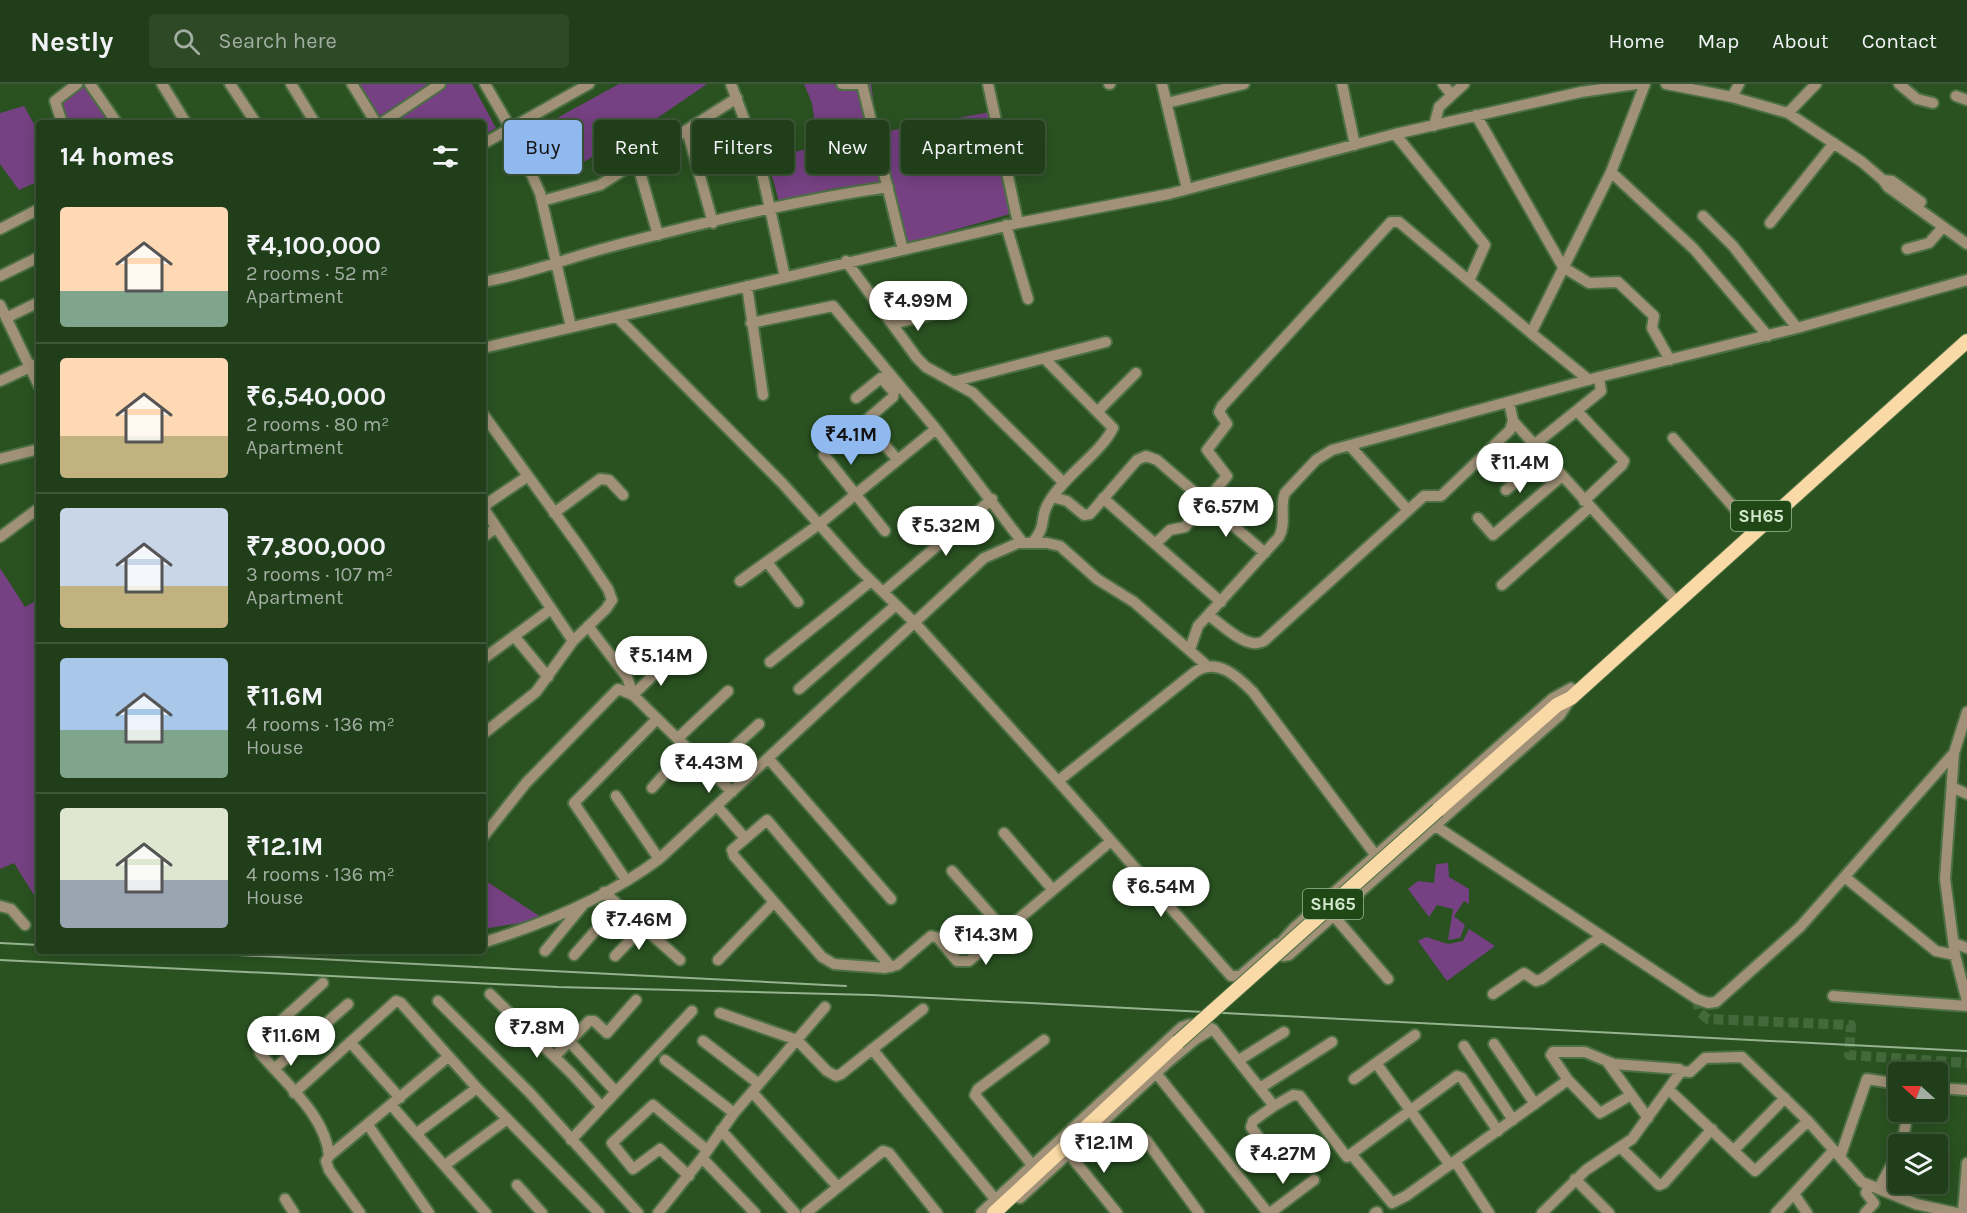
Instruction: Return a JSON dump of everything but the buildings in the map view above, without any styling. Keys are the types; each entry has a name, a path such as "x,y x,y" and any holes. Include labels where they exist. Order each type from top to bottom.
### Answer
{"main road":[{"name":"SH65","path":"994,1206 1571,693 1750,526 1967,329"},
{"name":"SH65","path":"1674,598 1967,341"}],"street":[{"path":"61,120 54,101 77,84"},
{"path":"90,84 115,120"},
{"path":"163,84 184,120"},
{"path":"230,84 251,120"},
{"path":"291,84 313,120"},
{"path":"352,84 374,120"},
{"path":"387,120 425,88 440,84"},
{"path":"485,84 506,120"},
{"path":"527,120 589,84"},
{"path":"731,84 759,159 785,277"},
{"path":"842,84 861,84 903,250"},
{"path":"988,84 1012,224 1028,299"},
{"path":"1162,84 1187,189"},
{"path":"1167,103 1244,84"},
{"path":"1342,84 1354,145"},
{"path":"1443,84 1452,95"},
{"path":"1434,126 1435,113 1464,84"},
{"path":"486,347 846,261 1012,224 1187,189 1580,88 1636,84"},
{"path":"1531,333 1611,172 1645,84"},
{"path":"1666,84 1732,97 1788,113 1834,143 1883,180 1888,187 1967,244"},
{"path":"1732,97 1738,84"},
{"path":"1788,113 1815,84"},
{"path":"1899,84 1917,99 1933,103"},
{"path":"680,134 737,98"},
{"path":"1476,115 1563,267 1589,283 1613,280 1623,284 1653,316 1652,328 1670,360"},
{"path":"687,130 713,223"},
{"path":"486,142 504,133"},
{"path":"1395,134 1484,242 1485,248 1469,281"},
{"path":"1770,223 1834,143"},
{"path":"1611,172 1694,249 1768,336"},
{"path":"533,174 542,201 571,327"},
{"path":"542,201 592,188 616,174"},
{"path":"640,174 658,235"},
{"path":"1883,180 1892,181 1967,236"},
{"path":"486,281 516,276 556,261 658,235 837,194 888,187"},
{"path":"0,229 36,211"},
{"path":"1703,216 1733,246 1797,328"},
{"path":"1155,544 1170,530 1182,529 1227,476 1226,471 1207,450 1227,424 1220,409 1391,222 1399,222 1531,333 1594,379 1601,391 1534,445"},
{"path":"1906,249 1929,243 1943,227"},
{"path":"0,276 36,258"},
{"path":"846,261 926,367 956,381 974,393 1063,482"},
{"path":"1190,649 1198,626 1265,553 1283,529 1283,500 1291,486 1324,453 1594,379 1768,336 1967,280"},
{"path":"747,286 763,395"},
{"path":"6,318 36,303"},
{"path":"0,305 34,366 0,381"},
{"path":"751,323 833,306 1028,543"},
{"path":"892,324 938,313"},
{"path":"617,317 783,484 871,581 915,623 1233,978 1240,976 1277,944 1375,854 1553,698 1571,693"},
{"path":"956,381 1106,342"},
{"path":"1028,543 1043,529 1044,511 1063,482 1112,432 1112,425 1044,358"},
{"path":"1098,411 1136,373"},
{"path":"856,398 881,378 894,392 893,398 864,422 898,460"},
{"path":"1509,402 1513,421 1674,598"},
{"path":"1502,585 1587,504 1624,461 1577,411"},
{"path":"486,418 611,595 610,604 573,641 548,677 529,698 486,732"},
{"path":"1208,615 1248,643 1259,644 1424,496 1441,496 1510,430 1513,421"},
{"path":"740,581 818,525 936,429"},
{"path":"1673,438 1750,526"},
{"path":"1350,446 1408,510"},
{"path":"0,459 36,450"},
{"path":"824,455 885,531"},
{"path":"1052,497 1067,501 1087,515 1137,460 1146,456 1157,460 1265,553"},
{"path":"1506,490 1545,458"},
{"path":"486,498 528,476"},
{"path":"1478,518 1493,535 1562,476"},
{"path":"554,513 600,479 609,480 623,495"},
{"path":"1103,498 1221,602"},
{"path":"883,592 992,499"},
{"path":"0,537 36,510"},
{"path":"486,515 573,641"},
{"path":"486,535 496,528"},
{"path":"486,942 533,927 604,892 659,859 984,558 1003,548 1028,543 1047,543 1070,552 1097,579 1134,602 1205,664 1217,666 1239,677 1253,692 1386,869"},
{"path":"767,561 798,602"},
{"path":"770,662 871,581"},
{"path":"799,689 896,605"},
{"path":"486,657 551,609"},
{"path":"588,626 627,676 633,694"},
{"path":"514,636 548,677"},
{"path":"633,694 670,659"},
{"path":"1058,781 1205,664"},
{"path":"486,833 526,783 611,695 623,689 633,694 732,792"},
{"path":"678,738 728,691"},
{"path":"1277,944 1276,948 1283,956 1289,955 1560,715 1571,693"},
{"path":"1967,712 1954,753 1945,879 1955,955 1964,978 1967,1001"},
{"path":"626,880 574,803 657,719"},
{"path":"710,769 759,724"},
{"path":"652,788 688,748"},
{"path":"1434,825 1696,999 1708,1003 1716,1002 1800,927 1846,878 1954,753"},
{"path":"768,758 891,899"},
{"path":"1952,787 1967,794"},
{"path":"616,796 659,859"},
{"path":"717,806 745,838"},
{"path":"891,967 769,822 763,821 732,853 828,961 834,964 891,967 931,936 938,938 957,961 965,963 1111,841"},
{"path":"1004,833 1053,890"},
{"path":"952,872 1005,931"},
{"path":"1846,878 1936,951 1955,955"},
{"path":"604,892 680,960"},
{"path":"545,951 587,901"},
{"path":"718,960 774,902"},
{"path":"574,955 618,905"},
{"path":"0,906 10,909 25,925"},
{"path":"1333,915 1388,979"},
{"path":"615,956 643,927"},
{"path":"1492,994 1524,973 1536,981 1542,979 1602,936"},
{"path":"1954,943 1967,948"},
{"path":"323,983 259,1042 258,1050 324,1132 329,1156"},
{"path":"490,994 555,1056 602,1107"},
{"path":"1833,996 1967,1006"},
{"path":"555,1056 590,1020 606,1033 636,1000"},
{"path":"294,1093 396,1001 401,1003 506,1120 599,1213"},
{"path":"438,1001 530,1093 638,1213"},
{"path":"274,1069 348,1004"},
{"path":"658,1213 734,1113 825,1007"},
{"path":"720,1013 797,1040 826,1071 836,1076 923,1009"},
{"path":"571,1140 692,1011"},
{"path":"981,1213 994,1206 1033,1166 1182,1027 1190,1023 1203,1024 1214,1029 1274,1106"},
{"path":"1003,1213 1156,1073 1196,1039 1214,1029"},
{"path":"1239,1060 1284,1032"},
{"path":"1354,1079 1415,1035"},
{"path":"1033,1166 975,1095 978,1089 1044,1040"},
{"path":"569,1041 616,1092"},
{"path":"703,1041 755,1088 838,1187"},
{"path":"350,1042 417,1133 486,1213"},
{"path":"1260,1088 1332,1042"},
{"path":"1494,1044 1535,1104"},
{"path":"1464,1046 1513,1120"},
{"path":"872,1049 994,1206"},
{"path":"1630,1095 1600,1113 1568,1080 1551,1053 1585,1052 1608,1063 1677,1068 1679,1071 1690,1072 1705,1058 1742,1057 1874,1187 1916,1204 1962,1211 1967,1162"},
{"path":"360,1213 328,1170 326,1161 329,1156 448,1057"},
{"path":"665,1060 734,1113"},
{"path":"1376,1063 1489,1213"},
{"path":"1608,1063 1648,1118"},
{"path":"1542,1213 1575,1179 1632,1139 1679,1071"},
{"path":"1156,1073 1269,1213 1314,1180"},
{"path":"1274,1158 1251,1126 1253,1121 1293,1095 1300,1096 1347,1157 1458,1076 1498,1131"},
{"path":"1776,1213 1837,1153 1867,1079 1888,1082"},
{"path":"1351,1154 1392,1203 1453,1163 1568,1080"},
{"path":"417,1133 477,1088"},
{"path":"1668,1089 1755,1171 1808,1121"},
{"path":"1948,1089 1967,1090"},
{"path":"1734,1150 1785,1098"},
{"path":"688,1176 660,1149 633,1169 612,1143 653,1105 705,1154 755,1213"},
{"path":"445,1165 506,1120"},
{"path":"368,1125 429,1213"},
{"path":"1097,1128 1121,1154 1146,1140 1199,1213"},
{"path":"1621,1148 1659,1185 1712,1129"},
{"path":"721,1130 795,1213"},
{"path":"806,1213 880,1153 886,1151 937,1213"},
{"path":"1069,1154 1118,1213"},
{"path":"1865,1213 1874,1203 1866,1193 1874,1187 1888,1167"},
{"path":"1575,1179 1610,1213"},
{"path":"517,1185 542,1213"},
{"path":"1794,1194 1807,1213"},
{"path":"285,1199 294,1213"}],"shaded area":[{"path":"85,84 111,120 64,120 55,103"},
{"path":"358,84 472,84 496,128 486,133 486,120 376,120"},
{"path":"619,84 707,84 654,120 594,120 594,156 582,163 582,120 558,120 557,118"},
{"path":"804,84 871,84 876,120 814,120 812,103"},
{"path":"24,106 36,128 36,182 19,190 0,164 0,113"},
{"path":"995,111 997,120 947,120"},
{"path":"901,129 901,174 1009,174 1017,212 895,247 882,184 836,188 779,201 771,174 794,174 794,152 806,149 806,174 889,174 889,131"},
{"path":"0,568 25,607 36,601 36,898 14,863 0,869"},
{"path":"1448,863 1449,877 1469,889 1469,904 1464,901 1454,916 1465,925 1460,938 1448,940 1453,909 1437,905 1429,917 1408,889 1418,881 1434,883 1436,864"},
{"path":"486,881 544,919 486,929"},
{"path":"1469,929 1495,946 1447,981 1418,941 1426,937 1448,944 1463,941"}],"tunnel":[{"path":"1697,999 1699,1012 1708,1019 1851,1025 1849,1055 1967,1063"}],"railway":[{"path":"0,943 36,945"},
{"path":"219,954 846,986"},
{"path":"0,960 558,987 872,995 1967,1051"}]}
